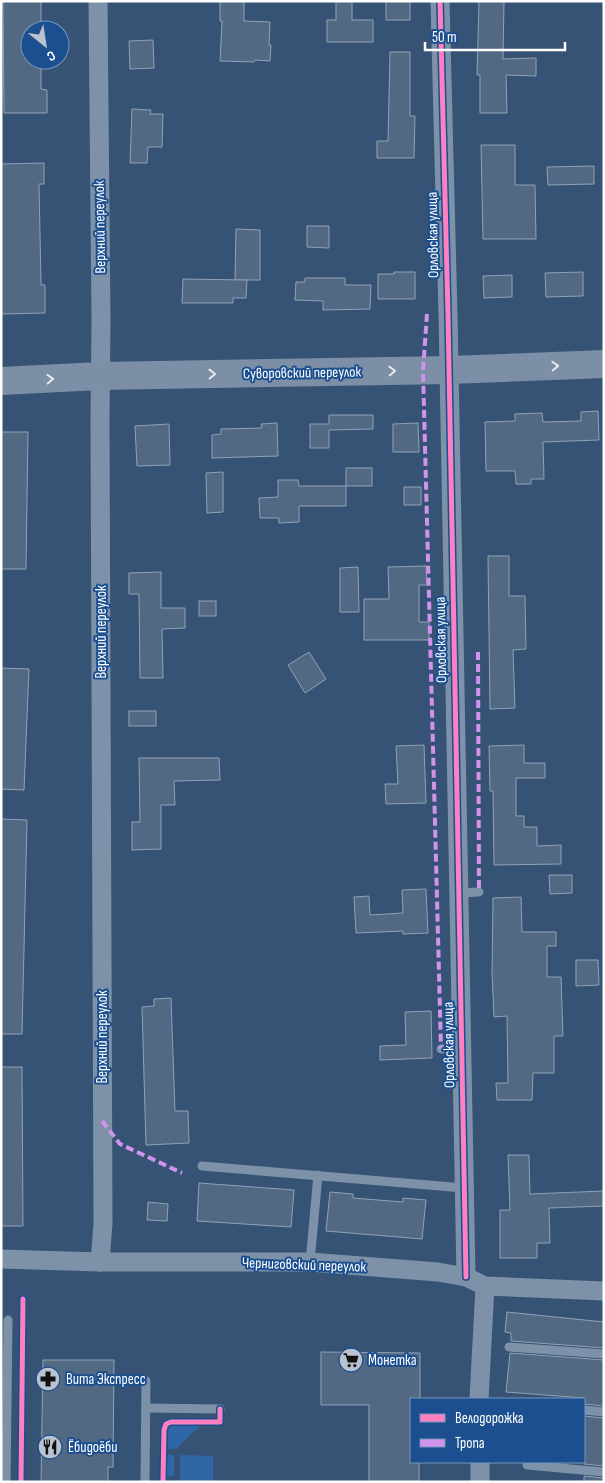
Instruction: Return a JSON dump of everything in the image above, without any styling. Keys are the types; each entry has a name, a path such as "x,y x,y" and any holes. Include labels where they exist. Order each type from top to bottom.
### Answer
{"main road":[{"name":"Суворовский переулок","path":"1,381 100,376 449,370 604,364"}],"street":[{"name":"Верхний переулок","path":"98,1 102,321 100,376 103,1223 100,1262"},
{"name":"Орловская улица","path":"440,1 466,1278"},
{"name":"Черниговский переулок","path":"1,1259 100,1262 310,1262 438,1272 466,1278 485,1286 604,1291"},
{"path":"479,1398 485,1286"},
{"path":"480,1463 480,1482"}],"lane":[{"path":"459,893 479,892"},
{"path":"441,1049 462,1048"},
{"path":"202,1166 464,1188"},
{"path":"310,1262 318,1176"},
{"path":"6,1482 8,1320"},
{"path":"509,1347 604,1354"},
{"path":"145,1482 146,1381"},
{"path":"146,1408 220,1409"},
{"path":"585,1410 604,1412"},
{"path":"527,1465 604,1472"}],"shaded area":[{"path":"170,1426 200,1426 176,1449 166,1449 167,1429"},
{"path":"166,1454 174,1455 174,1476 166,1476"},
{"path":"180,1455 213,1456 213,1482 180,1482"}],"building":[{"path":"3,1 41,1 41,20 20,20 20,70 41,70 41,89 47,90 47,113 4,113"},
{"path":"220,1 244,1 244,21 270,22 270,61 220,61 222,21 220,21"},
{"path":"336,1 352,1 352,20 373,20 373,42 327,42 327,20 336,20"},
{"path":"386,1 410,1 410,20 386,20"},
{"path":"479,1 504,1 503,59 536,58 536,76 506,75 507,113 480,113 480,75 477,75"},
{"path":"153,40 154,68 130,69 129,41"},
{"path":"390,52 410,52 410,116 415,116 414,158 377,158 377,141 388,141"},
{"path":"132,109 151,110 150,114 163,114 162,147 148,147 147,163 130,163"},
{"path":"481,145 515,145 515,185 535,185 536,239 483,239"},
{"path":"44,163 44,184 39,184 41,285 45,285 45,313 1,314 1,164"},
{"path":"594,166 594,184 548,185 547,167"},
{"path":"307,226 329,226 329,248 307,247"},
{"path":"236,229 260,230 260,280 235,280"},
{"path":"394,272 415,272 415,299 378,299 378,274 394,274"},
{"path":"583,272 583,296 546,297 545,273"},
{"path":"512,275 512,297 484,298 483,276"},
{"path":"305,278 345,278 345,285 371,285 370,309 323,310 323,301 295,300 296,282 305,282"},
{"path":"183,279 247,280 246,298 233,298 233,303 182,303"},
{"path":"598,411 599,440 543,442 544,479 531,479 531,484 516,484 515,471 486,471 485,422 515,421 515,414 542,413 543,422 581,421 581,412"},
{"path":"329,415 373,415 373,429 329,430 329,448 310,448 310,424 329,424"},
{"path":"277,423 278,456 212,458 212,435 221,434 221,429 262,428 261,424"},
{"path":"418,423 419,452 393,452 393,424"},
{"path":"169,424 170,465 137,466 135,426"},
{"path":"1,432 28,432 26,569 1,569"},
{"path":"346,468 372,468 372,486 346,486"},
{"path":"223,472 223,512 207,513 206,473"},
{"path":"278,480 298,480 299,486 346,486 346,506 299,506 299,522 279,523 279,518 260,518 259,498 278,497"},
{"path":"404,487 421,487 421,505 404,505"},
{"path":"488,556 509,556 509,596 525,596 526,649 513,650 515,708 490,709"},
{"path":"426,566 427,585 419,585 419,622 429,622 429,640 364,640 364,599 389,599 388,567"},
{"path":"358,567 359,612 340,612 340,568"},
{"path":"161,572 161,608 185,608 185,628 162,629 163,678 140,678 139,594 129,594 129,573"},
{"path":"199,601 216,601 216,616 199,616"},
{"path":"309,652 326,679 305,693 288,665"},
{"path":"1,668 29,669 24,790 1,789"},
{"path":"129,711 156,711 156,726 129,726"},
{"path":"424,745 426,803 386,804 385,784 398,784 396,746"},
{"path":"524,745 524,763 545,763 545,778 516,778 516,816 524,816 524,827 537,827 537,846 561,845 561,864 494,865 493,791 490,791 489,746"},
{"path":"139,758 219,758 220,780 174,781 175,805 161,805 161,849 132,850 132,822 140,822"},
{"path":"1,819 27,820 22,1034 1,1034"},
{"path":"549,875 572,875 572,893 550,894"},
{"path":"426,889 428,933 403,934 403,931 356,933 354,897 369,896 370,915 403,913 402,890"},
{"path":"521,897 522,932 556,932 556,946 547,946 547,977 561,977 563,1036 554,1036 554,1073 533,1073 532,1100 497,1100 496,1083 508,1083 507,1016 494,1017 492,974 493,898"},
{"path":"576,960 598,960 599,985 576,986"},
{"path":"171,998 175,1111 188,1111 189,1143 146,1145 142,1007 154,1006 154,999"},
{"path":"431,1011 432,1058 380,1060 380,1046 406,1045 405,1012"},
{"path":"1,1067 22,1067 23,1226 1,1226"},
{"path":"508,1155 529,1155 530,1194 604,1191 604,1206 549,1208 550,1243 537,1243 537,1258 500,1258 500,1210 510,1210"},
{"path":"199,1183 294,1190 291,1227 197,1221"},
{"path":"330,1192 353,1194 353,1198 403,1202 403,1198 426,1200 422,1239 326,1231"},
{"path":"148,1202 168,1204 167,1221 147,1220"},
{"path":"507,1312 604,1322 604,1348 511,1341 511,1333 505,1332"},
{"path":"321,1352 420,1353 420,1398 410,1398 410,1463 419,1463 419,1482 369,1482 369,1405 321,1405"},
{"path":"510,1353 604,1360 604,1406 585,1404 585,1398 506,1392"},
{"path":"43,1360 114,1360 113,1467 108,1467 108,1482 41,1482"},
{"path":"585,1416 604,1418 604,1466 584,1464"},
{"path":"584,1476 604,1478 604,1482 584,1482"}],"marked path":[{"path":"427,314 423,371 441,1049"},
{"path":"478,652 479,892"},
{"path":"102,1121 120,1144 182,1173"}],"cycle path":[{"path":"440,1 448,314 466,1277"},
{"path":"21,1482 23,1299"},
{"path":"163,1482 164,1430 166,1424 171,1422 220,1422 220,1409"}],"place":[{"name":"Монетка","path":"351,1360"},
{"name":"Вита Экспресс","path":"48,1379"},
{"name":"Ёбидоёби","path":"50,1447"}]}
